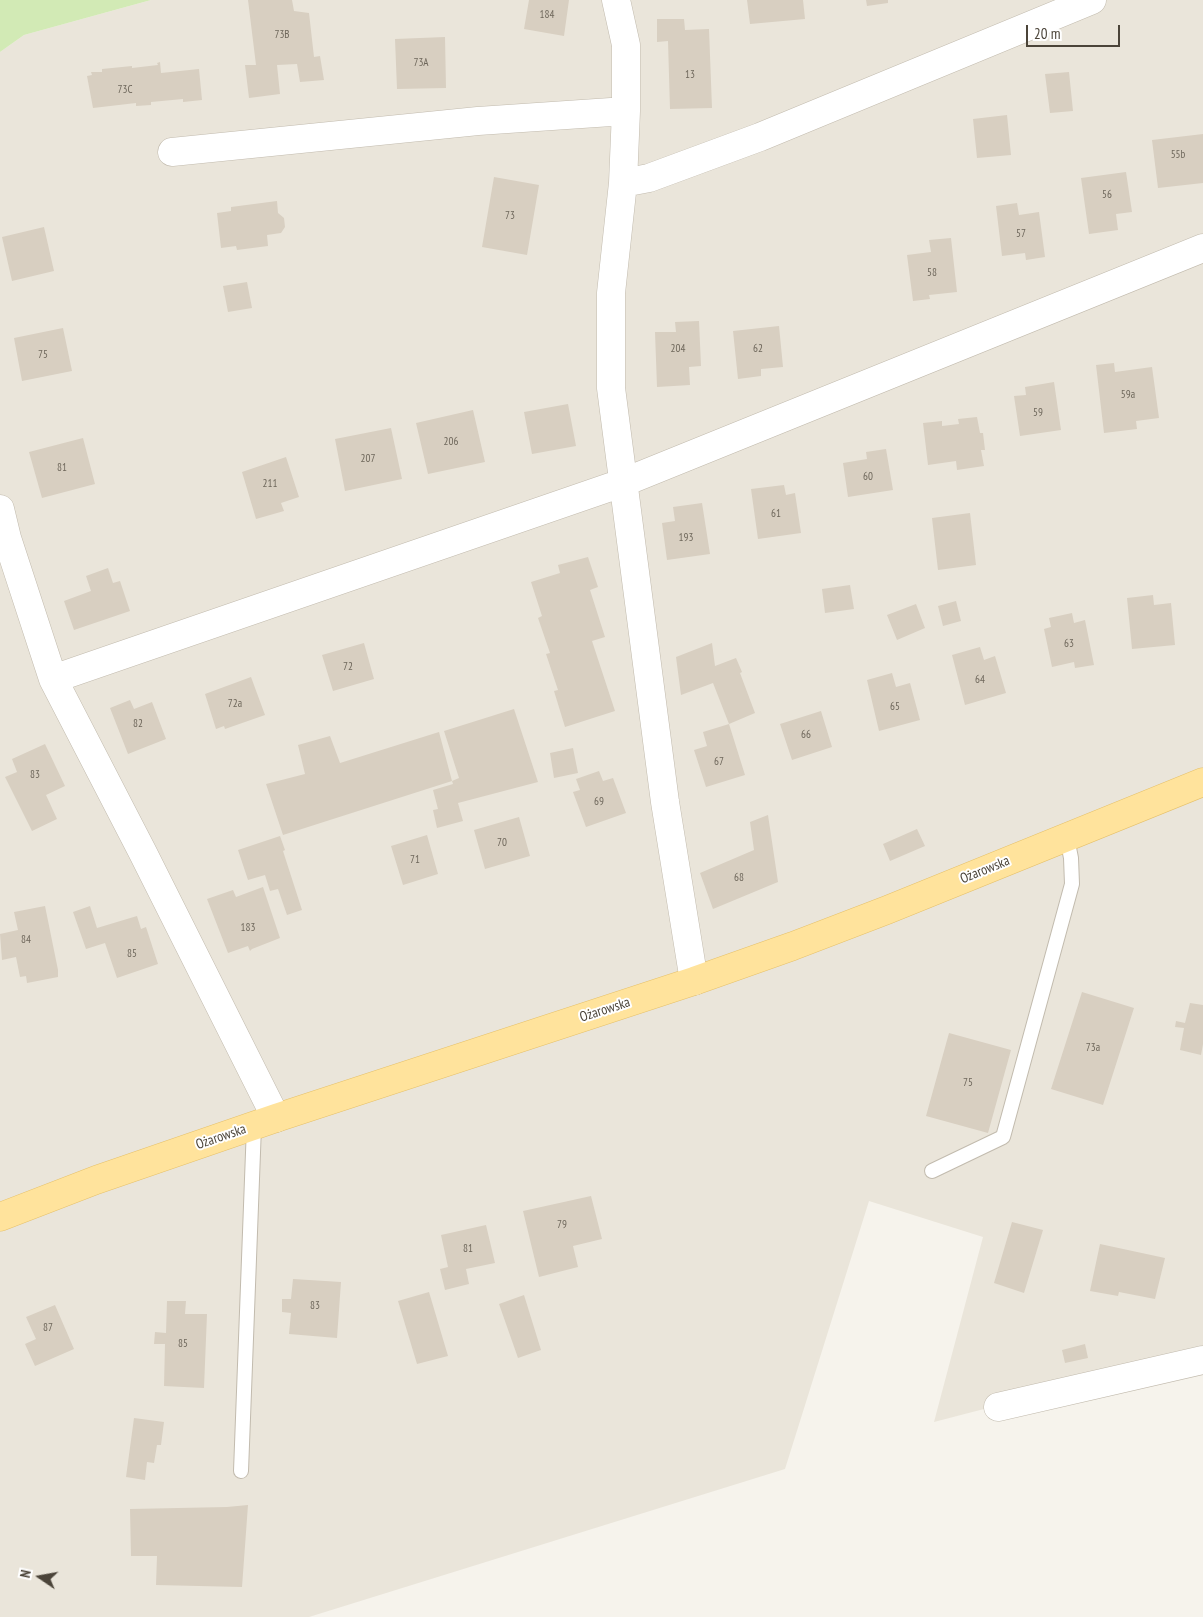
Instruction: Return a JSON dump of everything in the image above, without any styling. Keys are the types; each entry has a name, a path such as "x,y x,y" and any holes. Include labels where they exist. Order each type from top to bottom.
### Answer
{"main road":[{"name":"Ożarowska","path":"0,1217 96,1180 265,1122 694,981 887,910 1203,782"}],"street":[{"path":"616,0 626,45 626,111 623,183 611,294 611,388 665,802 694,981"},
{"path":"623,183 648,178 760,137 1092,0"},
{"path":"172,152 478,121 626,111"},
{"path":"53,679 622,483 1203,248"},
{"path":"0,509 4,539 53,679 144,853 265,1122"},
{"path":"998,1407 1203,1360"}],"lane":[{"path":"932,1171 1003,1137 1072,884 1071,858 1067,838"},
{"path":"242,1471 265,1122"}],"shaded area":[{"path":"151,0 1203,0 1203,1352 934,1422 983,1237 869,1201 785,1469 309,1617 0,1617 0,52 24,35"}],"green space":[{"path":"0,0 151,0 24,35 0,52"}],"building":[{"path":"248,0 292,0 294,11 309,13 314,57 320,56 324,80 300,82 297,64 277,65 280,94 249,98 245,65 256,65"},
{"path":"529,0 569,0 564,36 524,29"},
{"path":"747,0 803,0 805,19 750,24"},
{"path":"866,0 888,0 888,3 867,6"},
{"path":"657,19 684,19 685,30 709,29 712,108 670,109 668,41 657,42"},
{"path":"445,37 446,88 397,89 395,39"},
{"path":"160,62 161,73 199,69 202,100 183,102 183,99 151,102 151,105 136,106 136,103 93,108 87,76 92,75 91,72 102,72 102,69 158,65 157,63"},
{"path":"1069,72 1073,111 1050,113 1045,74"},
{"path":"1007,115 1011,155 977,158 973,119"},
{"path":"1203,134 1203,183 1158,188 1152,140"},
{"path":"1126,172 1132,212 1116,214 1118,230 1089,234 1081,178"},
{"path":"494,177 539,185 527,255 482,247"},
{"path":"277,201 278,213 284,218 285,227 281,233 267,235 268,246 237,250 236,246 221,248 217,213 231,211 231,207"},
{"path":"1017,203 1019,215 1039,212 1045,257 1026,260 1025,253 1002,256 996,206"},
{"path":"44,227 54,271 12,281 2,237"},
{"path":"951,238 957,292 929,295 930,299 913,301 907,255 931,252 929,240"},
{"path":"247,282 252,308 228,312 223,286"},
{"path":"699,321 701,366 689,367 690,385 657,387 655,332 676,332 675,322"},
{"path":"779,326 783,367 761,369 761,376 738,379 733,331"},
{"path":"63,328 72,371 22,381 14,338"},
{"path":"1114,363 1115,372 1152,367 1159,418 1136,421 1137,429 1104,433 1096,365"},
{"path":"1054,382 1061,430 1020,436 1014,396 1026,395 1025,387"},
{"path":"568,404 576,446 532,454 524,412"},
{"path":"473,410 485,462 428,474 416,423"},
{"path":"977,417 980,433 983,433 985,450 981,450 984,466 957,470 956,461 928,465 923,423 942,421 942,426 959,424 958,419"},
{"path":"391,428 402,479 345,491 335,439"},
{"path":"83,438 95,484 42,498 29,452"},
{"path":"886,449 893,490 848,497 843,463 867,459 866,452"},
{"path":"286,457 299,497 281,503 284,511 256,519 242,472"},
{"path":"784,485 786,495 795,493 801,533 758,539 751,489"},
{"path":"702,503 710,554 667,560 662,523 675,521 673,507"},
{"path":"970,513 976,565 938,570 932,518"},
{"path":"588,557 598,587 590,590 605,637 592,641 615,711 565,727 554,691 558,690 546,654 550,653 538,618 542,616 531,582 560,573 558,565"},
{"path":"108,568 113,583 120,581 130,611 74,630 64,601 91,591 86,576"},
{"path":"850,585 854,609 825,613 822,589"},
{"path":"1153,595 1154,605 1171,603 1175,645 1132,649 1127,598"},
{"path":"956,601 961,621 943,626 938,606"},
{"path":"916,604 925,628 897,640 887,615"},
{"path":"1072,613 1074,623 1085,620 1094,665 1075,668 1074,662 1052,667 1044,629 1051,627 1049,618"},
{"path":"364,643 374,679 333,691 322,655"},
{"path":"712,643 715,666 736,658 755,713 729,724 713,683 681,695 676,657"},
{"path":"980,647 984,660 995,656 1006,693 965,705 952,655"},
{"path":"892,673 896,687 910,683 920,720 879,731 867,680"},
{"path":"251,677 265,715 225,729 224,726 216,729 205,694"},
{"path":"130,700 134,709 152,702 166,739 128,754 110,708"},
{"path":"514,709 538,782 458,803 463,821 437,828 433,810 438,809 433,790 453,784 452,781 459,778 444,731"},
{"path":"821,711 832,747 792,760 780,724"},
{"path":"729,724 745,775 706,787 694,750 707,746 703,732"},
{"path":"439,732 452,781 283,835 266,784 305,774 298,745 330,736 340,763"},
{"path":"45,744 65,786 46,795 57,819 32,831 5,777 17,772 12,759"},
{"path":"573,748 578,773 554,778 550,753"},
{"path":"599,771 603,781 613,778 626,813 586,827 573,792 580,790 576,779"},
{"path":"768,815 778,882 713,909 700,873 754,850 750,822"},
{"path":"519,817 530,856 485,869 474,830"},
{"path":"917,829 925,846 890,861 883,844"},
{"path":"427,835 438,874 403,885 391,846"},
{"path":"280,836 302,910 287,915 278,889 270,891 265,875 248,880 238,850"},
{"path":"263,887 280,938 250,951 248,946 228,953 207,899 233,890 236,897"},
{"path":"45,906 58,977 27,983 26,976 20,977 16,957 2,960 0,934 18,930 14,912"},
{"path":"90,906 97,928 137,916 141,929 146,927 158,964 117,978 105,943 86,949 73,912"},
{"path":"1082,992 1134,1008 1103,1105 1051,1089"},
{"path":"1190,1003 1203,1005 1203,1044 1201,1055 1180,1050 1184,1028 1175,1027 1176,1021 1185,1023"},
{"path":"949,1033 1011,1050 988,1133 926,1116"},
{"path":"591,1196 602,1239 573,1246 578,1267 539,1277 523,1211"},
{"path":"1012,1222 1043,1230 1024,1293 994,1283"},
{"path":"486,1225 495,1263 466,1269 469,1284 445,1290 440,1269 448,1267 441,1235"},
{"path":"1100,1244 1165,1258 1155,1299 1119,1292 1118,1296 1090,1291"},
{"path":"293,1279 341,1282 337,1338 289,1334 291,1313 282,1312 282,1299 291,1299"},
{"path":"429,1292 448,1356 417,1364 398,1301"},
{"path":"524,1295 541,1350 518,1358 499,1304"},
{"path":"167,1301 186,1301 185,1314 207,1314 204,1388 164,1386 165,1344 154,1344 155,1332 166,1333"},
{"path":"55,1305 74,1349 35,1366 25,1344 36,1339 26,1317"},
{"path":"1085,1344 1088,1358 1065,1363 1062,1350"},
{"path":"134,1418 164,1422 161,1445 157,1445 154,1463 147,1462 145,1480 126,1477"},
{"path":"248,1505 242,1587 156,1585 157,1556 131,1556 130,1509"}]}
